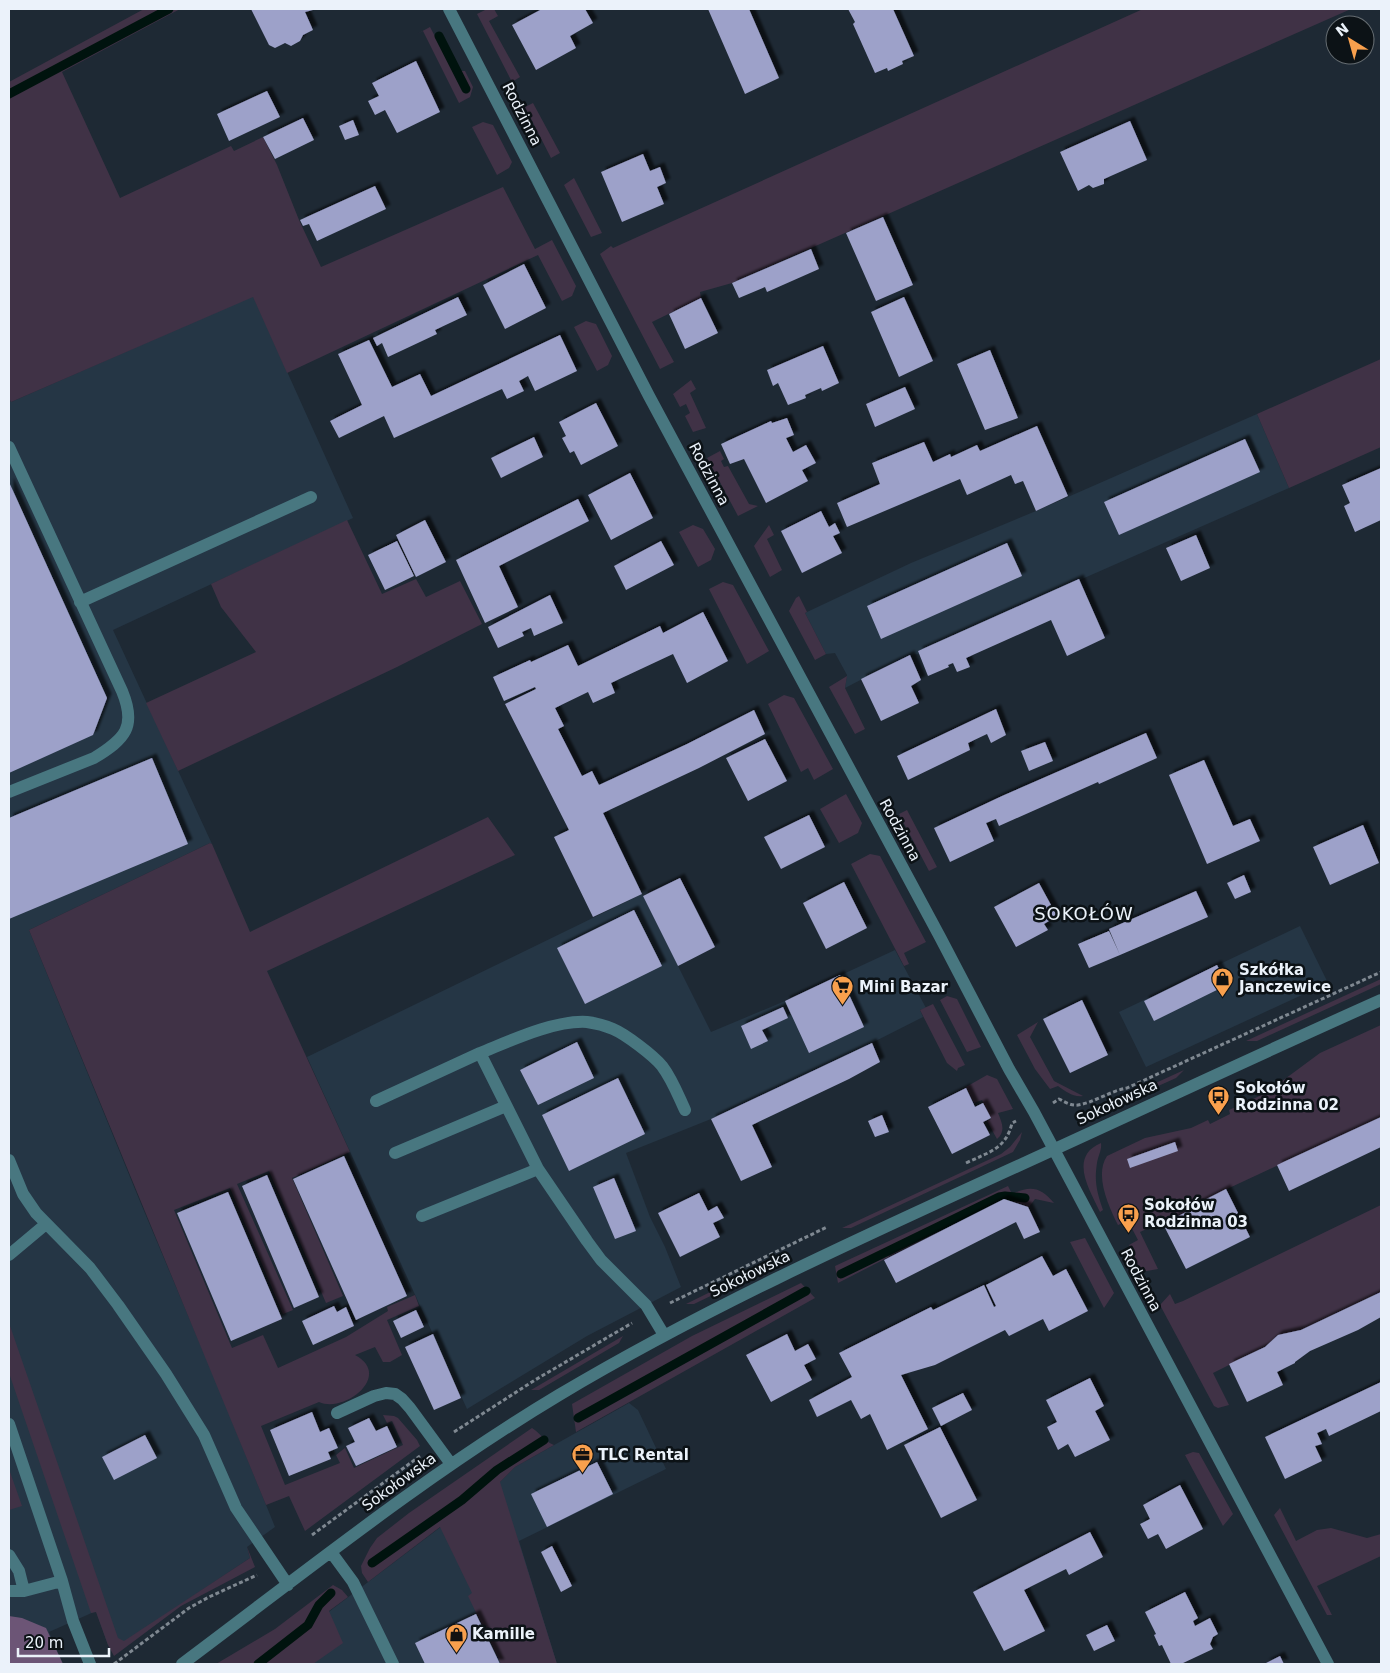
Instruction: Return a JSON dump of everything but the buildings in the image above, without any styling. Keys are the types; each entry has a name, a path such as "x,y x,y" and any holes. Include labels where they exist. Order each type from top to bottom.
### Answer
{"street":[{"name":"Rodzinna","path":"449,9 658,413 1328,1664"},
{"path":"9,447 128,706 129,718 126,730 118,741 94,758 9,792"},
{"path":"80,602 312,497"},
{"name":"Sokołowska","path":"182,1664 451,1464 558,1396 664,1335 849,1243 1381,1000"},
{"path":"376,1101 528,1033 565,1024 587,1022 613,1029 632,1041 661,1065 685,1110"},
{"path":"480,1053 538,1169 587,1241 602,1260 646,1305 664,1335"},
{"path":"395,1153 506,1106"},
{"path":"9,1160 22,1194 36,1214 90,1268 166,1374 204,1434 236,1508 288,1585"},
{"path":"422,1216 538,1169"},
{"path":"9,1255 46,1224"},
{"path":"337,1413 374,1396 386,1393 395,1394 410,1408 451,1464"},
{"path":"9,1424 62,1581 73,1621 90,1664"},
{"path":"331,1552 358,1590 393,1664"},
{"path":"9,1555 19,1571 24,1591"},
{"path":"9,1591 24,1591 62,1581"}],"path":[{"path":"1053,1102 1060,1099 1077,1105 1126,1088 1381,972"}],"shaded area":[{"path":"144,9 180,9 62,72 120,198 231,146 234,151 263,137 321,267 503,187 535,249 552,240 576,286 572,296 562,301 538,255 287,373 253,297 11,402 9,398 9,82"},
{"path":"487,9 494,9 498,16 489,21 520,77 512,82 477,14"},
{"path":"1143,9 1351,9 1337,15 1325,15 1325,21 732,283 700,292 701,298 652,322 674,362 660,369 600,254 611,246 613,248"},
{"path":"430,27 455,74 465,71 473,87 470,97 459,103 423,31 417,34"},
{"path":"533,103 560,153 551,158 525,107"},
{"path":"483,122 493,125 512,162 509,168 497,175 472,127"},
{"path":"574,178 602,233 591,237 564,185"},
{"path":"253,296 353,518 113,630 212,844 210,843 29,930 275,1527 247,1547 250,1558 124,1642 108,1645 96,1611 49,1632 63,1664 9,1664 9,398 11,402"},
{"path":"586,321 596,324 612,356 608,365 597,371 574,327"},
{"path":"1381,359 1381,447 1289,488 1257,414"},
{"path":"691,380 696,389 690,393 706,428 693,432 685,416 690,413 686,404 680,407 673,394"},
{"path":"1257,414 1289,488 918,651 919,654 909,655 845,688 847,675 835,653 826,654 805,613 911,563 1036,511"},
{"path":"720,451 724,459 721,461 724,467 728,466 749,504 758,506 738,516 707,458"},
{"path":"347,520 382,594 416,579 426,597 460,581 482,624 397,667 178,771 146,703 256,652 221,607 211,584"},
{"path":"693,525 703,529 715,549 711,560 698,567 679,532"},
{"path":"769,525 774,535 767,539 782,570 770,577 754,546"},
{"path":"723,582 733,585 769,651 747,664 709,589"},
{"path":"799,596 807,612 805,613 826,654 815,660 789,611"},
{"path":"847,676 845,688 865,729 855,734 829,687"},
{"path":"784,695 794,698 833,769 814,780 808,768 801,772 768,704"},
{"path":"846,794 862,823 858,833 839,843 820,809"},
{"path":"907,810 937,867 929,871 899,814"},
{"path":"488,817 515,855 267,971 350,1152 292,1178 343,1296 326,1303 269,1171 237,1184 293,1310 283,1314 230,1188 174,1210 232,1348 263,1335 278,1368 346,1337 388,1311 387,1307 415,1295 419,1306 387,1320 402,1355 390,1362 383,1362 375,1347 355,1355 365,1363 369,1372 367,1382 352,1398 341,1403 319,1402 261,1426 285,1485 340,1463 336,1455 345,1448 354,1468 403,1445 392,1421 387,1423 383,1415 398,1418 420,1446 305,1531 289,1496 266,1505 29,930 210,843 250,932"},
{"path":"870,854 880,856 926,942 904,953 909,964 904,966 851,864"},
{"path":"642,894 711,1032 785,1001 895,950 926,1008 920,1010 923,1017 840,1059 711,1119 626,1153 650,1217 665,1247 681,1287 587,1336 467,1409 307,1057"},
{"name":"Szkółka Janczewice","path":"1300,926 1328,983 1146,1067 1119,1012"},
{"path":"1381,979 1381,984 1257,1041 1246,1041"},
{"path":"947,996 957,999 981,1047 967,1052 940,1000"},
{"path":"933,1004 965,1065 958,1068 957,1071 947,1063 920,1010"},
{"path":"1038,1022 1030,1037 1054,1081 1083,1096 1073,1095 1058,1086 1050,1089 1035,1069 1017,1035"},
{"path":"1381,1025 1381,1117 1227,1189 1187,1209 1188,1211 1163,1224 1162,1222 1140,1232 1158,1269 1141,1272 1129,1245 1138,1240 1128,1221 1118,1225 1104,1191 1102,1172 1107,1156 1145,1138 1191,1128 1208,1120 1210,1124 1230,1114 1229,1110 1266,1093 1320,1053"},
{"path":"1184,1070 1176,1078 1105,1110 1104,1105 1106,1102 1123,1098"},
{"path":"987,1075 997,1079 1013,1109 998,1113 1002,1124 1002,1133 997,1139 987,1121 991,1119 982,1100 974,1103 966,1087"},
{"path":"1022,1132 1013,1152 851,1228 842,1228 1001,1154 1010,1147"},
{"path":"1101,1143 1096,1176 1103,1210 1100,1212 1087,1184 1084,1165 1091,1149"},
{"path":"1008,1186 1012,1194 1024,1189 1035,1189 1054,1203 1035,1199 1029,1207 1004,1198 838,1283 835,1266"},
{"path":"1381,1205 1381,1292 1301,1330 1278,1335 1265,1347 1213,1373 1229,1405 1218,1408 1214,1406 1160,1305 1170,1294 1175,1304 1183,1301"},
{"path":"1085,1238 1114,1293 1104,1308 1070,1242"},
{"path":"785,1255 779,1263 694,1304 686,1304"},
{"path":"801,1283 815,1298 576,1432 572,1404 692,1336"},
{"path":"9,1323 118,1638 124,1641 250,1558 247,1547 255,1567 181,1606 114,1656 96,1612 91,1613 9,1373"},
{"path":"623,1336 619,1343 539,1390 531,1390"},
{"path":"629,1403 638,1410 666,1469 519,1541 557,1664 287,1664 322,1617 500,1482 515,1467"},
{"path":"532,1428 554,1445 515,1467 500,1482 557,1664 501,1664 468,1596 472,1593 440,1527 368,1582 362,1573 361,1566 377,1538 409,1513"},
{"path":"1193,1452 1199,1453 1233,1514 1223,1526 1185,1455"},
{"path":"9,1469 22,1506 9,1510"},
{"path":"1280,1508 1296,1541 1317,1530 1331,1528 1367,1538 1381,1534 1381,1556 1317,1586 1332,1615 1327,1615 1274,1515"},
{"path":"333,1585 342,1590 348,1597 329,1611 343,1643 313,1664 216,1664 275,1629"},
{"path":"9,1616 22,1618 46,1628 63,1664 9,1664"}],"waterway":[{"path":"9,94 169,9"},
{"path":"439,36 466,89"},
{"path":"841,1274 999,1197 1025,1198"},
{"path":"578,1418 806,1291"},
{"path":"372,1563 462,1500 497,1470 544,1440"},
{"path":"258,1664 308,1625 319,1605 331,1593"}],"place":[{"name":"Szkółka Janczewice","path":"1223,998"},
{"name":"Mini Bazar","path":"843,1006"},
{"name":"Sokołów Rodzinna 02","path":"1219,1116"},
{"name":"Sokołów Rodzinna 03","path":"1128,1233"},
{"name":"TLC Rental","path":"582,1474"},
{"name":"Kamille","path":"456,1653"}],"district":[{"name":"SOKOŁÓW","path":"1084,913"}]}
